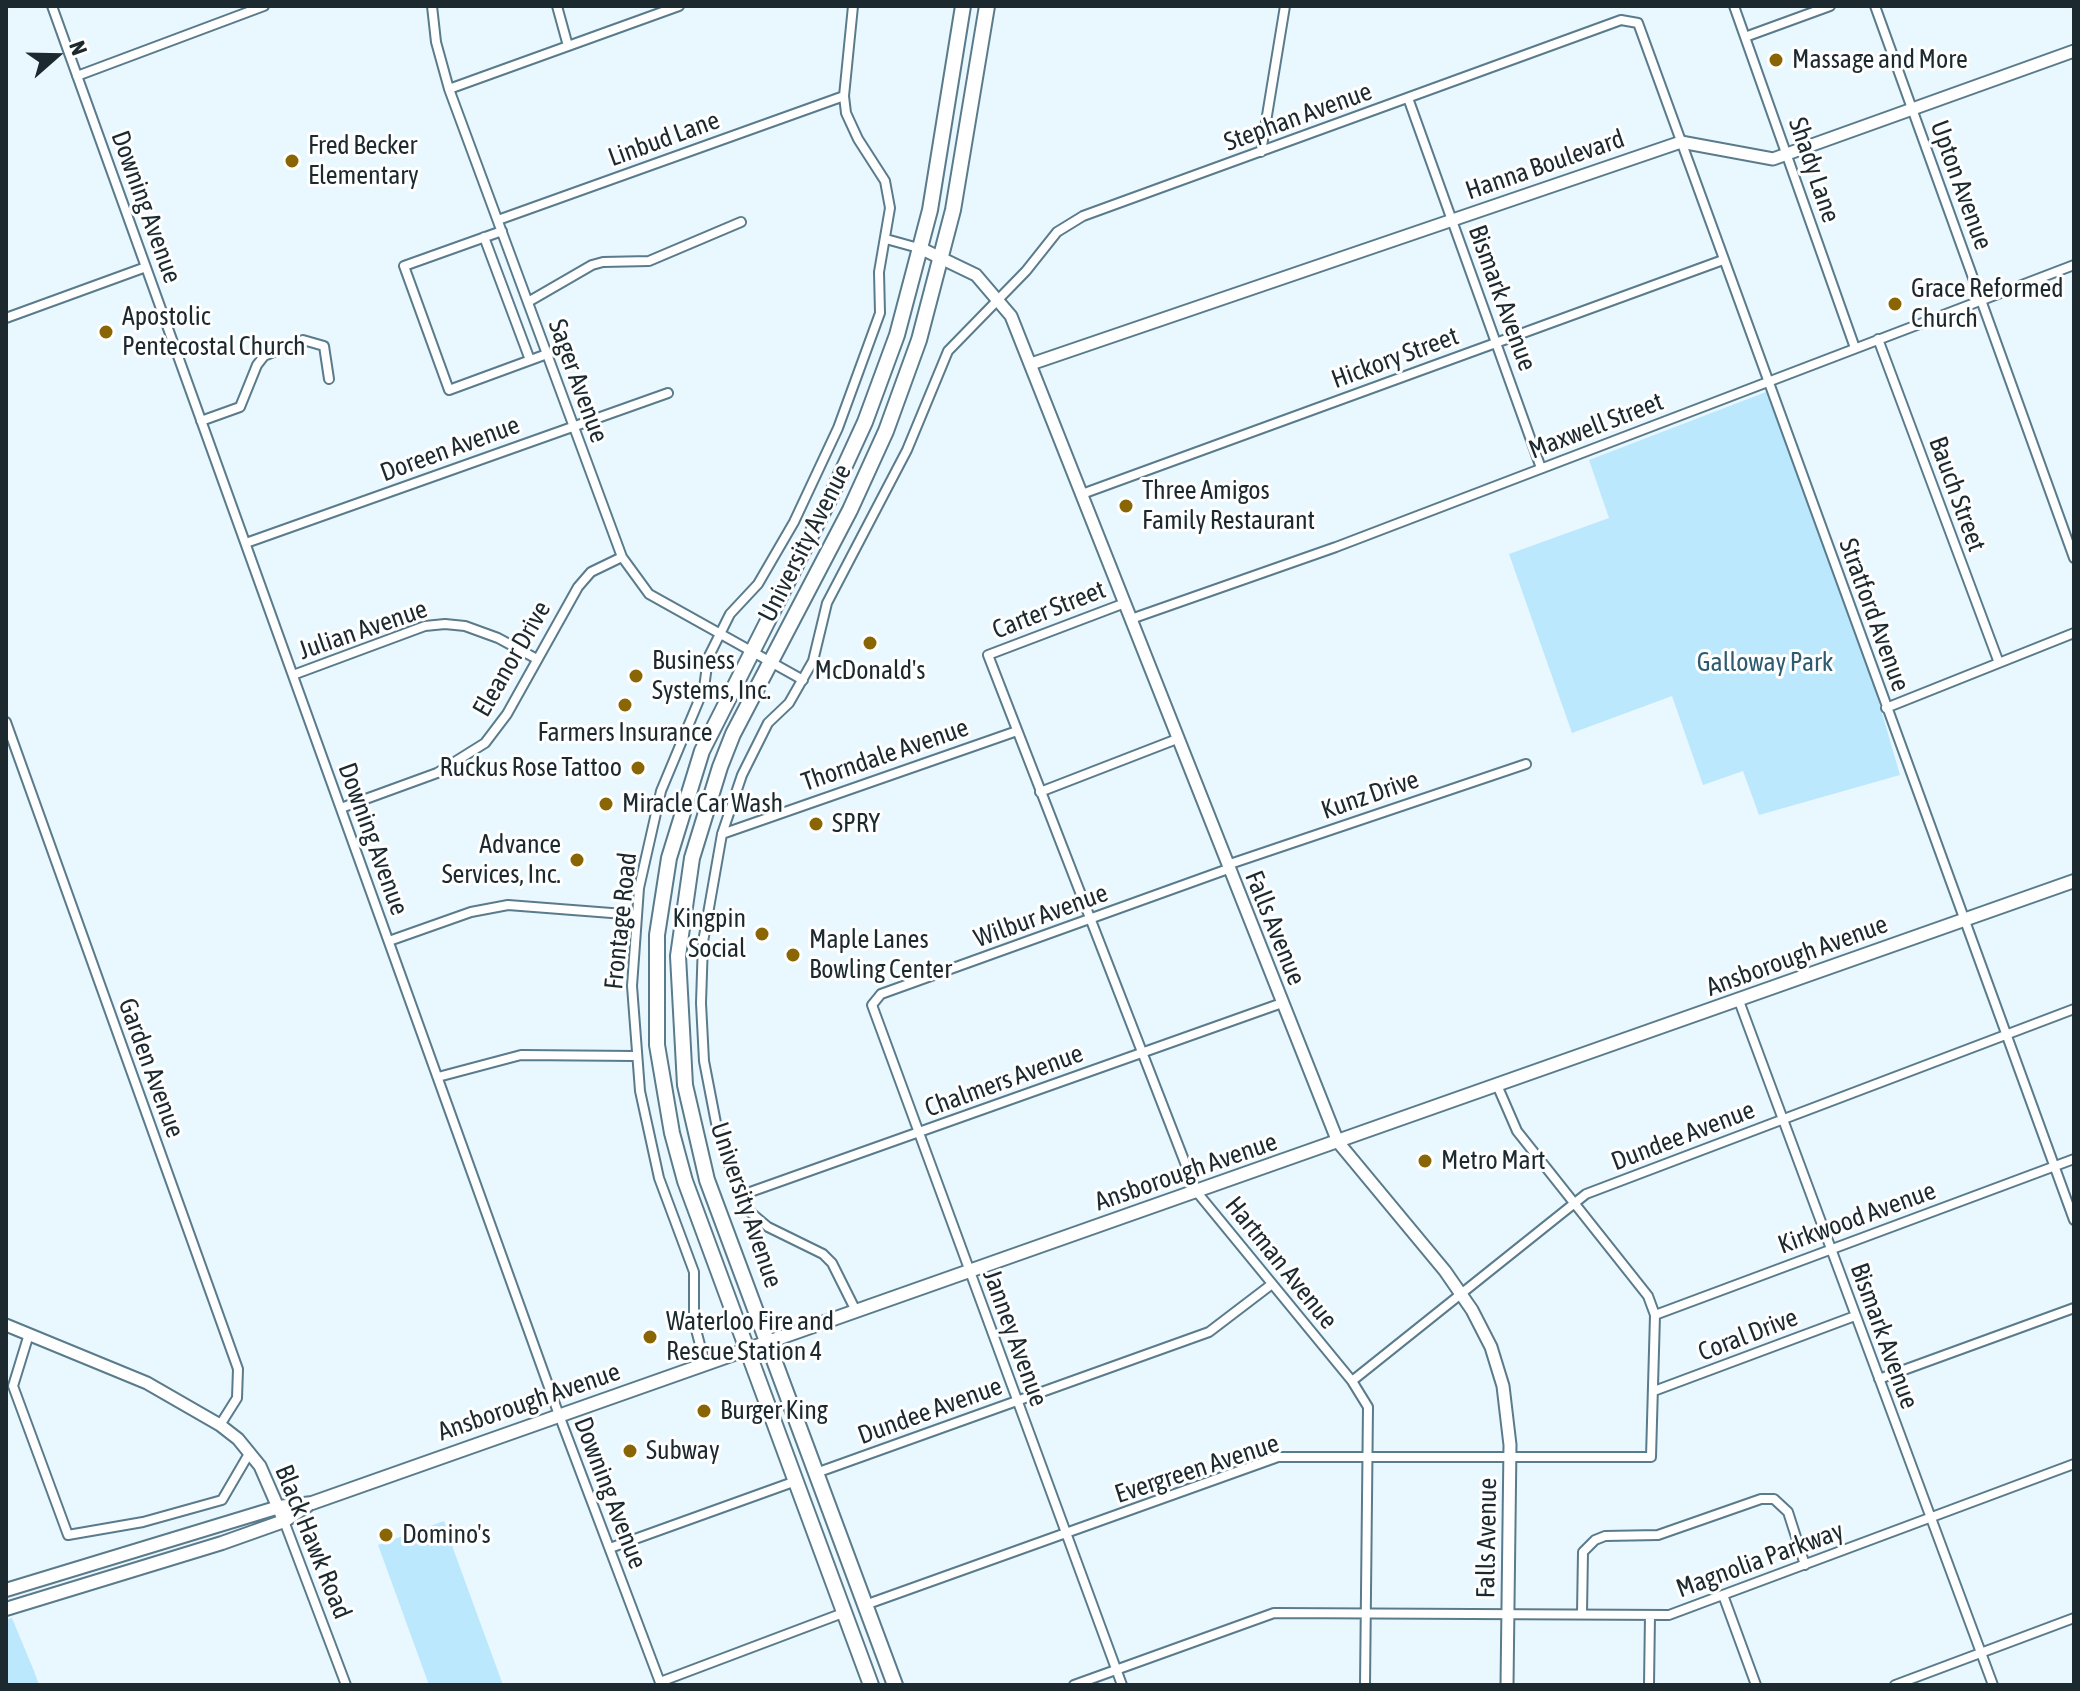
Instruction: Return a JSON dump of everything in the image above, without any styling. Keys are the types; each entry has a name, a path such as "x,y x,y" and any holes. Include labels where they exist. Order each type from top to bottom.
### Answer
{"main road":[{"name":"University Avenue","path":"871,1685 685,1181 672,1133 657,1045 655,984 663,894 678,822 712,728 753,654 865,422 897,335 922,249 963,6"},
{"name":"University Avenue","path":"895,1685 707,1180 691,1118 681,1052 678,956 700,828 733,734 850,510 886,431 919,340 943,257 987,6"},
{"name":"Ansborough Avenue","path":"6,1590 279,1507 312,1503 2074,881"},
{"name":"Ansborough Avenue","path":"6,1609 284,1521 312,1503"}],"street":[{"name":"Downing Avenue","path":"52,6 559,1415 660,1683"},
{"path":"77,76 264,6"},
{"name":"Sager Avenue","path":"432,6 436,42 449,89 622,557 649,594 803,680"},
{"path":"557,6 568,46"},
{"path":"449,89 679,6"},
{"path":"844,96 853,6"},
{"path":"1261,152 1285,6"},
{"name":"Shady Lane","path":"1734,6 1855,348"},
{"path":"1745,37 1830,6"},
{"name":"Upton Avenue","path":"1875,6 2074,558"},
{"name":"Stephan Avenue","path":"1000,299 1046,244 1069,224 1621,20 1638,23"},
{"name":"Stratford Avenue","path":"1638,23 2074,1220"},
{"name":"Hanna Boulevard","path":"1031,364 1681,142 1773,159 2074,51"},
{"name":"Linbud Lane","path":"498,220 844,96"},
{"name":"Frontage Road","path":"705,1364 694,1322 694,1272 659,1178 635,1056 632,986 637,915 645,856 661,791 704,688 708,658 730,614 768,569 838,428 880,313 879,272 890,208 885,181 851,127 844,96"},
{"name":"Bismark Avenue","path":"1408,98 1541,468"},
{"path":"528,302 592,265 649,261 741,222"},
{"path":"502,231 404,266 449,390 547,354"},
{"path":"484,237 530,360"},
{"name":"Falls Avenue","path":"886,239 943,257 976,275 1000,299 1011,316 1338,1142 1462,1293 1482,1328 1498,1367 1507,1406 1510,1459 1507,1685"},
{"name":"Hickory Street","path":"1082,494 1723,260"},
{"name":"Maxwell Street","path":"1131,619 1336,547 2074,265"},
{"path":"6,318 146,267"},
{"path":"856,1311 832,1263 813,1249 768,1227 749,1211 739,1196 716,1123 702,1027 704,930 722,834 742,775 761,735 789,703 803,680 818,648 827,603 907,450 943,361 957,340 1000,299"},
{"name":"Bauch Street","path":"1878,339 1999,663"},
{"path":"201,421 240,407 257,365 264,356 303,340 324,346 329,379"},
{"name":"Doreen Avenue","path":"246,543 668,393"},
{"name":"Eleanor Drive","path":"341,808 437,773 469,755 496,731 535,658 584,579 600,566 622,557"},
{"name":"Carter Street","path":"988,655 1125,603"},
{"name":"Julian Avenue","path":"293,675 425,626 445,624 490,635 535,658"},
{"path":"1886,708 2074,633"},
{"name":"Hartman Avenue","path":"988,655 1196,1191 1352,1381 1368,1407 1365,1685"},
{"name":"Garden Avenue","path":"6,722 238,1369 237,1398 220,1425"},
{"name":"Thorndale Avenue","path":"722,834 1017,731"},
{"path":"1040,792 1177,739"},
{"name":"Kunz Drive","path":"1227,867 1526,764"},
{"name":"Wilbur Avenue","path":"872,1005 881,994 1091,920 1227,867"},
{"path":"389,941 471,912 508,905 546,905 637,915"},
{"name":"Bismark Avenue","path":"1739,1001 1993,1685"},
{"name":"Chalmers Avenue","path":"739,1196 1282,1003"},
{"name":"Janney Avenue","path":"872,1005 1122,1685"},
{"name":"Dundee Avenue","path":"1352,1381 1586,1194 2074,1009"},
{"path":"438,1077 521,1055 635,1056"},
{"path":"1497,1085 1517,1131 1637,1281 1655,1315 1654,1391"},
{"name":"Kirkwood Avenue","path":"1655,1315 2074,1159"},
{"name":"Dundee Avenue","path":"816,1473 1209,1332 1272,1284"},
{"path":"1879,1379 2074,1308"},
{"name":"Coral Drive","path":"1654,1391 1855,1316"},
{"name":"Black Hawk Road","path":"6,1325 147,1383 220,1425 250,1452 268,1480 346,1685"},
{"path":"29,1334 13,1386 68,1535 143,1522 222,1500 250,1452"},
{"name":"Evergreen Avenue","path":"865,1605 1278,1457 1651,1457 1654,1391"},
{"name":"Magnolia Parkway","path":"1074,1685 1274,1613 1669,1615 2074,1464"},
{"path":"610,1548 796,1481"},
{"path":"1582,1613 1583,1552 1595,1540 1605,1536 1658,1535 1761,1499 1774,1499 1788,1512 1805,1565"},
{"path":"1723,1595 1756,1685"},
{"path":"660,1683 843,1613"},
{"path":"1649,1685 1650,1615"},
{"path":"1895,1685 2074,1618"}],"green space":[{"name":"Galloway Park","path":"1766,392 1860,637 1900,775 1759,815 1743,771 1703,785 1672,696 1572,733 1509,554 1609,518 1589,460"},
{"path":"444,1521 503,1685 429,1685 378,1545"},
{"path":"12,1618 39,1685 6,1685 6,1620"}],"place":[{"name":"Massage and More","path":"1776,60"},
{"name":"Fred Becker Elementary","path":"292,161"},
{"name":"Grace Reformed Church","path":"1895,304"},
{"name":"Apostolic Pentecostal Church","path":"106,332"},
{"name":"Three Amigos Family Restaurant","path":"1126,506"},
{"name":"McDonald's","path":"870,643"},
{"name":"Business Systems, Inc.","path":"636,676"},
{"name":"Farmers Insurance","path":"625,705"},
{"name":"Ruckus Rose Tattoo","path":"638,768"},
{"name":"Miracle Car Wash","path":"606,804"},
{"name":"SPRY","path":"816,824"},
{"name":"Advance Services, Inc.","path":"577,860"},
{"name":"Kingpin Social","path":"762,934"},
{"name":"Maple Lanes Bowling Center","path":"793,955"},
{"name":"Metro Mart","path":"1425,1161"},
{"name":"Waterloo Fire and Rescue Station 4","path":"650,1337"},
{"name":"Burger King","path":"704,1411"},
{"name":"Subway","path":"630,1451"},
{"name":"Domino's","path":"386,1535"}]}
